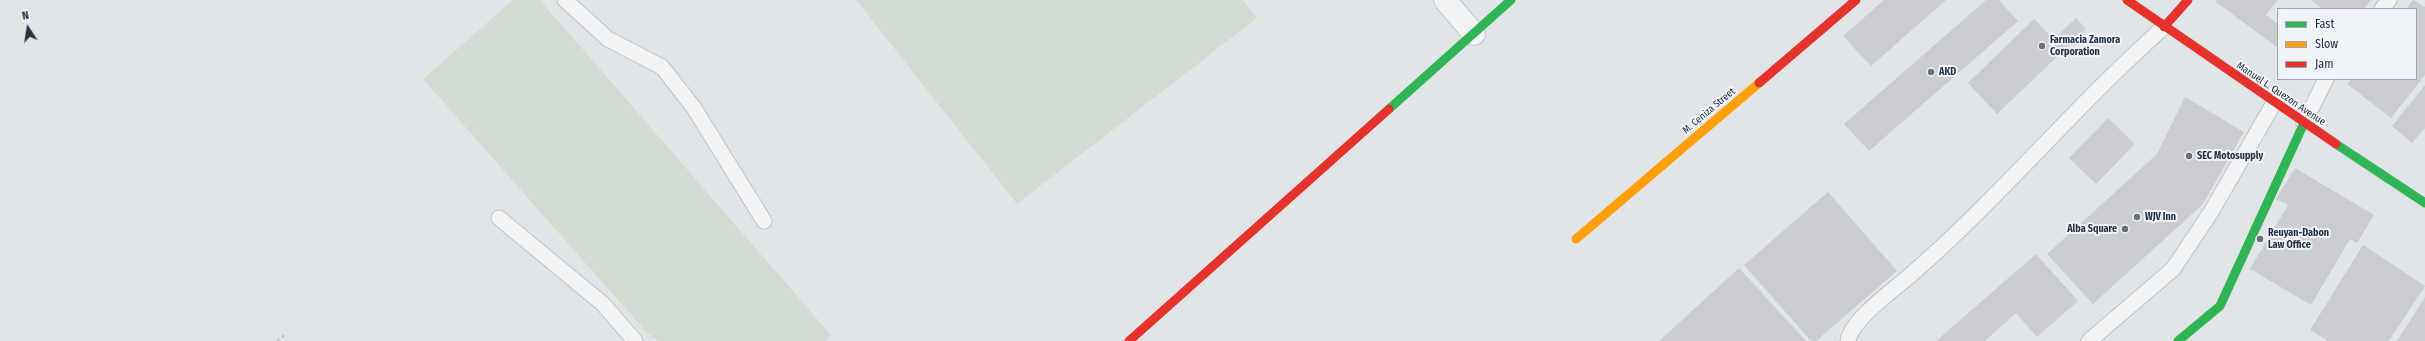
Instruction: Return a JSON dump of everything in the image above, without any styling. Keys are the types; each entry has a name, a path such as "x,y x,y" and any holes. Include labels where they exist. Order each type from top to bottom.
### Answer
{"street":[{"path":"1445,0 1474,34"},
{"path":"1129,341 1511,0"},
{"name":"M. Ceniza Street","path":"1576,239 1856,0"},
{"name":"Manuel L. Quezon Avenue","path":"2127,0 2274,103 2425,202"},
{"path":"2164,27 2188,0"},
{"path":"2178,341 2220,306 2304,123"}],"lane":[{"path":"565,0 608,39 662,67 694,108 764,221"},
{"path":"2383,8 2389,0"},
{"path":"1848,341 1859,320 1953,238 2129,58 2164,27"},
{"path":"2304,123 2326,80"},
{"path":"2089,341 2173,269 2211,212 2274,103"},
{"path":"499,218 603,304 635,341"}],"path":[{"path":"277,341 286,334"}],"shaded area":[{"path":"513,0 540,0 831,335 826,341 659,341 647,333 423,79"},
{"path":"856,0 1243,0 1257,18 1017,204"}],"building":[{"path":"1884,0 1946,0 1871,66 1843,36"},
{"name":"AKD","path":"1986,0 1999,0 2018,21 1869,151 1844,124"},
{"path":"2217,0 2278,0 2266,15 2277,23 2277,47 2216,2"},
{"path":"2311,0 2371,0 2365,8 2322,8"},
{"path":"2413,0 2425,7 2425,75 2391,118 2347,84 2350,80 2417,80 2417,8 2407,8"},
{"path":"2076,18 2086,29 1997,114 1968,83 2034,19 2054,39"},
{"path":"2425,85 2425,128 2412,143 2392,126"},
{"name":"Alba Square","path":"2185,97 2244,132 2203,204 2093,304 2047,254 2157,154"},
{"path":"2108,118 2135,144 2096,184 2069,158"},
{"path":"2295,168 2374,215 2357,243 2350,239 2311,305 2250,269 2288,205 2276,199"},
{"path":"1828,192 1897,271 1816,341 1811,341 1744,265"},
{"path":"2363,245 2425,286 2389,341 2328,341 2310,330"},
{"path":"2036,254 2078,301 2037,337 2016,313 1985,341 1936,341"},
{"path":"1739,268 1806,341 1659,341"},
{"path":"2425,297 2425,341 2397,341"}],"traffic: fast":[{"path":"1389,109 1511,0"},
{"path":"2178,341 2220,306 2304,123"},
{"path":"2336,144 2425,203"}],"traffic: slow":[{"path":"1576,239 1759,83"}],"traffic: jam":[{"path":"1759,83 1856,0"},
{"path":"2127,0 2336,144"},
{"path":"2164,27 2188,0"},
{"path":"1129,341 1389,109"}],"place":[{"name":"Farmacia Zamora Corporation","path":"2042,46"},
{"name":"AKD","path":"1931,72"},
{"name":"SEC Motosupply","path":"2189,156"},
{"name":"WJV Inn","path":"2137,217"},
{"name":"Alba Square","path":"2125,229"},
{"name":"Reuyan-Dabon Law Office","path":"2260,239"}]}
